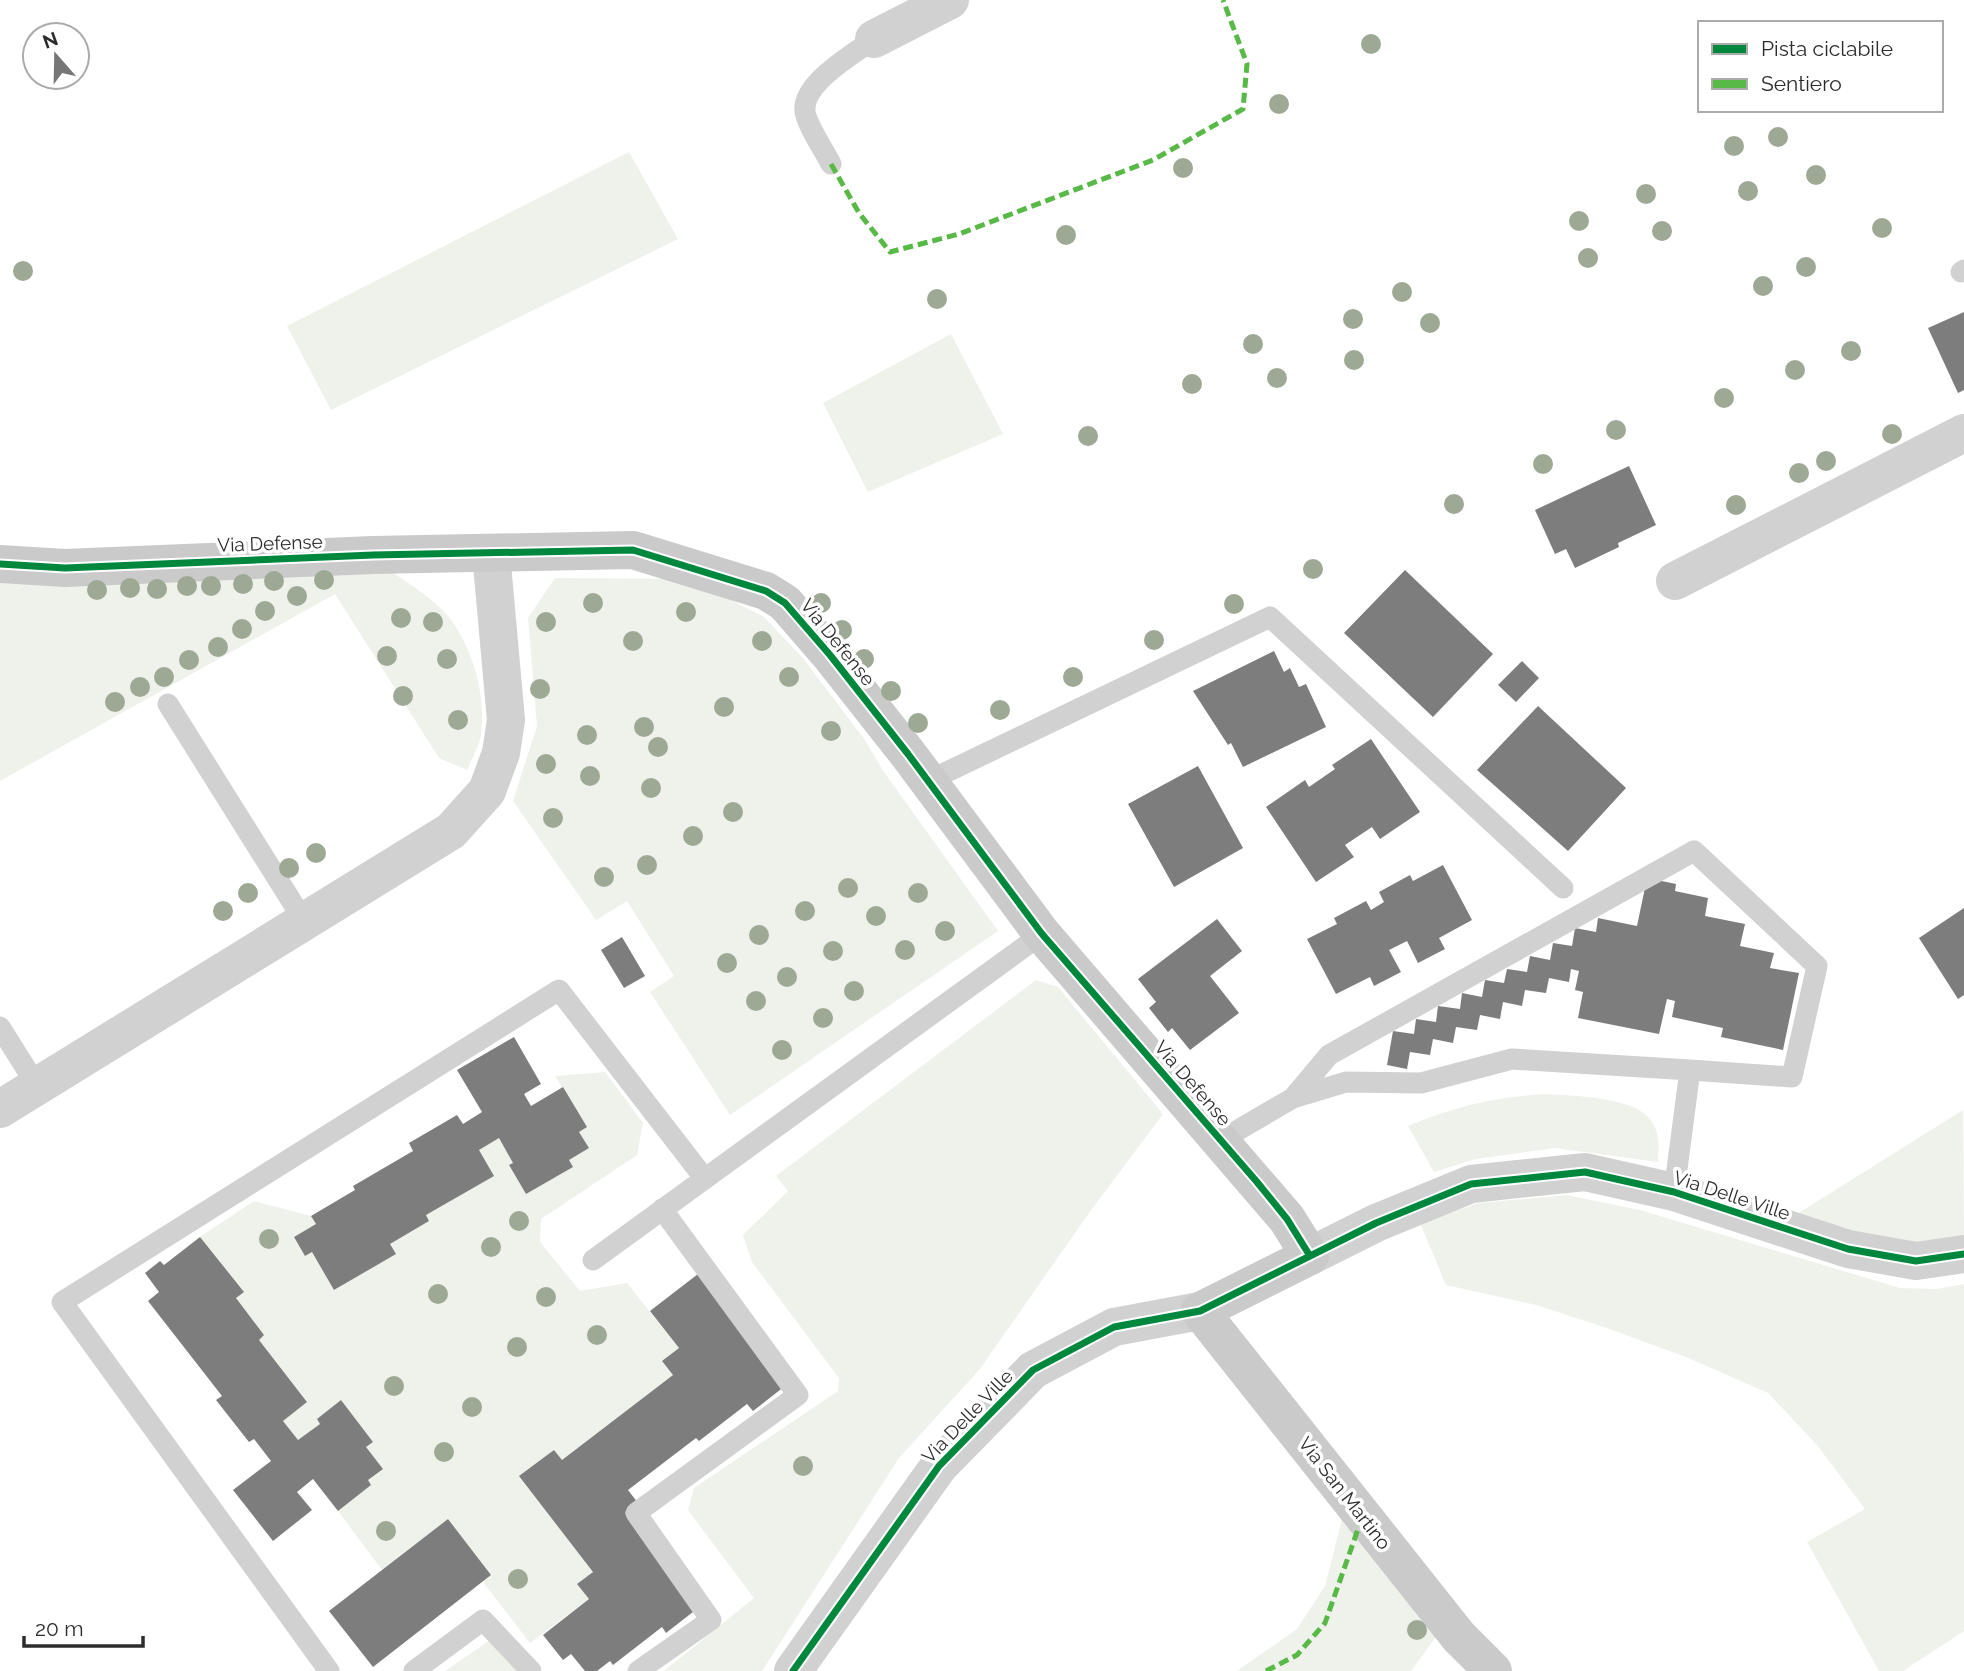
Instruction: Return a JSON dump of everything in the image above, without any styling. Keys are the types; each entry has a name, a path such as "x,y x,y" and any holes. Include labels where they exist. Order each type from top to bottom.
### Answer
{"street":[{"path":"874,39 950,0"},
{"path":"1675,581 1964,433"},
{"name":"Via Defense","path":"0,564 65,568 373,555 633,550 765,591 785,603 821,645 928,781 1042,934 1287,1219 1310,1256"},
{"path":"0,1108 451,831 487,791 500,753 506,720 491,553"},
{"name":"Via Delle Ville","path":"793,1671 939,1466 1033,1370 1114,1327 1200,1311 1376,1223 1471,1184 1586,1172 1674,1192 1848,1249 1916,1261 1964,1254"},
{"name":"Via San Martino","path":"1200,1311 1459,1637 1493,1671"}],"lane":[{"path":"831,164 804,113 806,99 814,83 874,39"},
{"path":"928,781 1270,617 1563,888"},
{"path":"168,704 304,921"},
{"path":"1221,1140 1293,1098 1346,1082 1421,1083 1512,1059 1792,1077 1817,966 1694,851 1329,1055 1293,1098"},
{"path":"593,1260 1042,934"},
{"path":"329,1671 62,1302 559,990 705,1179"},
{"path":"0,1027 37,1086"},
{"path":"1674,1192 1690,1070"},
{"path":"638,1671 711,1620 636,1513 798,1395 662,1209"},
{"path":"414,1671 483,1620 531,1671"}],"shaded area":[{"path":"629,152 678,239 331,410 287,326"},
{"path":"951,334 1003,434 868,492 823,403"},
{"path":"388,570 439,606 452,621 467,647 477,675 482,720 480,739 467,770 439,758 335,594 0,781 0,574"},
{"path":"555,578 682,579 764,617 802,657 865,740 884,772 998,931 730,1115 650,992 674,976 627,901 596,920 513,801 537,726 528,618"},
{"path":"1036,980 1058,987 1163,1114 1089,1213 980,1369 899,1458 762,1671 664,1671 754,1598 688,1510 694,1488 838,1391 839,1378 752,1262 743,1235 788,1191 776,1176"},
{"path":"605,1072 643,1123 637,1155 541,1219 540,1242 580,1291 627,1283 679,1348 662,1361 673,1375 562,1460 554,1450 520,1476 593,1572 577,1584 589,1599 530,1643 483,1582 491,1575 448,1519 382,1570 338,1511 371,1485 368,1480 366,1447 373,1442 341,1400 317,1419 320,1424 298,1440 283,1421 307,1401 259,1340 264,1335 236,1298 243,1292 200,1237 254,1201 311,1216 316,1224 294,1237 305,1256 312,1252 335,1290 395,1254 390,1244 429,1221 426,1215 493,1176 479,1150 499,1138 513,1163 509,1166 526,1194 572,1167 569,1160 589,1148 579,1132 587,1127 555,1076"},
{"path":"1544,1094 1601,1099 1641,1111 1656,1129 1658,1162 1555,1148 1476,1159 1434,1172 1408,1126 1474,1104"},
{"path":"1963,1110 1964,1240 1915,1247 1862,1240 1797,1214"},
{"path":"1567,1195 1640,1210 1900,1288 1937,1289 1964,1284 1964,1631 1903,1671 1879,1671 1807,1542 1865,1509 1817,1445 1768,1393 1686,1357 1604,1327 1536,1305 1446,1285 1420,1223 1479,1203"},
{"path":"1344,1511 1438,1634 1411,1671 1237,1671 1297,1629 1325,1586"},
{"path":"493,1638 521,1671 445,1671"}],"building":[{"path":"1964,312 1964,390 1958,393 1928,328"},
{"path":"1629,466 1656,525 1575,568 1566,549 1555,554 1535,510"},
{"path":"1405,570 1493,654 1433,717 1344,633"},
{"path":"1274,651 1284,672 1290,668 1299,687 1306,684 1326,727 1243,767 1231,743 1228,745 1193,691"},
{"path":"1522,661 1539,678 1516,702 1498,685"},
{"path":"1538,706 1626,788 1568,851 1477,770"},
{"path":"1371,739 1420,812 1380,839 1372,827 1345,845 1354,857 1316,882 1266,807 1305,780 1309,787 1335,769 1332,765"},
{"path":"1198,766 1243,848 1174,887 1128,804"},
{"path":"1443,865 1472,920 1439,938 1445,949 1418,963 1407,941 1389,950 1401,972 1374,986 1370,977 1336,994 1307,939 1337,924 1334,918 1366,901 1371,910 1384,902 1379,892 1410,875 1413,881"},
{"path":"1647,878 1676,884 1675,891 1708,898 1705,916 1745,924 1740,946 1774,953 1770,968 1799,973 1783,1050 1721,1037 1723,1028 1672,1017 1675,1001 1667,999 1659,1034 1578,1018 1583,992 1575,990 1579,971 1571,969 1569,982 1549,978 1546,993 1525,990 1522,1006 1503,1002 1500,1019 1480,1015 1477,1030 1456,1027 1453,1043 1433,1039 1430,1055 1410,1052 1407,1069 1387,1065 1393,1031 1414,1034 1416,1019 1436,1022 1438,1006 1460,1009 1462,993 1482,997 1485,980 1504,983 1507,969 1527,972 1530,956 1550,960 1553,943 1572,946 1575,928 1596,932 1598,918 1637,926"},
{"path":"1964,908 1964,995 1958,999 1919,938"},
{"path":"1217,919 1242,951 1210,976 1239,1013 1190,1050 1172,1028 1168,1032 1149,1008 1156,1002 1138,979"},
{"path":"622,937 645,976 624,988 601,950"},
{"path":"514,1037 541,1084 524,1094 531,1106 563,1087 587,1127 579,1132 589,1148 569,1160 573,1167 526,1194 509,1165 513,1163 499,1138 479,1150 494,1176 426,1215 429,1221 390,1244 396,1254 334,1290 312,1252 305,1256 294,1237 316,1224 311,1216 355,1190 353,1186 413,1151 409,1143 457,1115 463,1124 482,1112 457,1070"},
{"path":"200,1237 244,1292 236,1298 264,1335 259,1340 307,1402 283,1421 298,1440 320,1424 317,1419 341,1400 373,1442 366,1447 383,1469 368,1480 371,1485 338,1511 313,1479 297,1492 312,1510 273,1541 233,1490 271,1461 254,1439 249,1442 216,1400 222,1396 148,1301 159,1292 145,1273 160,1261 164,1265"},
{"path":"698,1274 785,1386 753,1411 747,1404 699,1441 696,1438 628,1490 638,1503 625,1513 698,1608 666,1633 662,1627 613,1665 610,1661 597,1671 585,1671 571,1654 563,1660 543,1635 589,1599 577,1584 593,1572 519,1476 554,1450 562,1460 673,1375 662,1361 679,1348 650,1311"},
{"path":"448,1519 491,1575 373,1667 329,1611"}],"marked path":[{"path":"831,164 859,213 890,252 959,234 1153,160 1243,109 1247,64 1223,0"},
{"path":"1266,1671 1297,1655 1325,1623 1363,1515"}],"cycle path":[{"path":"0,564 65,568 373,555 633,550 766,591 785,603 830,655 908,754 1042,934 1257,1182 1287,1219 1310,1256"},
{"path":"793,1671 939,1466 1033,1370 1114,1327 1200,1311 1376,1223 1471,1184 1585,1172 1674,1192 1848,1249 1916,1261 1964,1254"}]}
